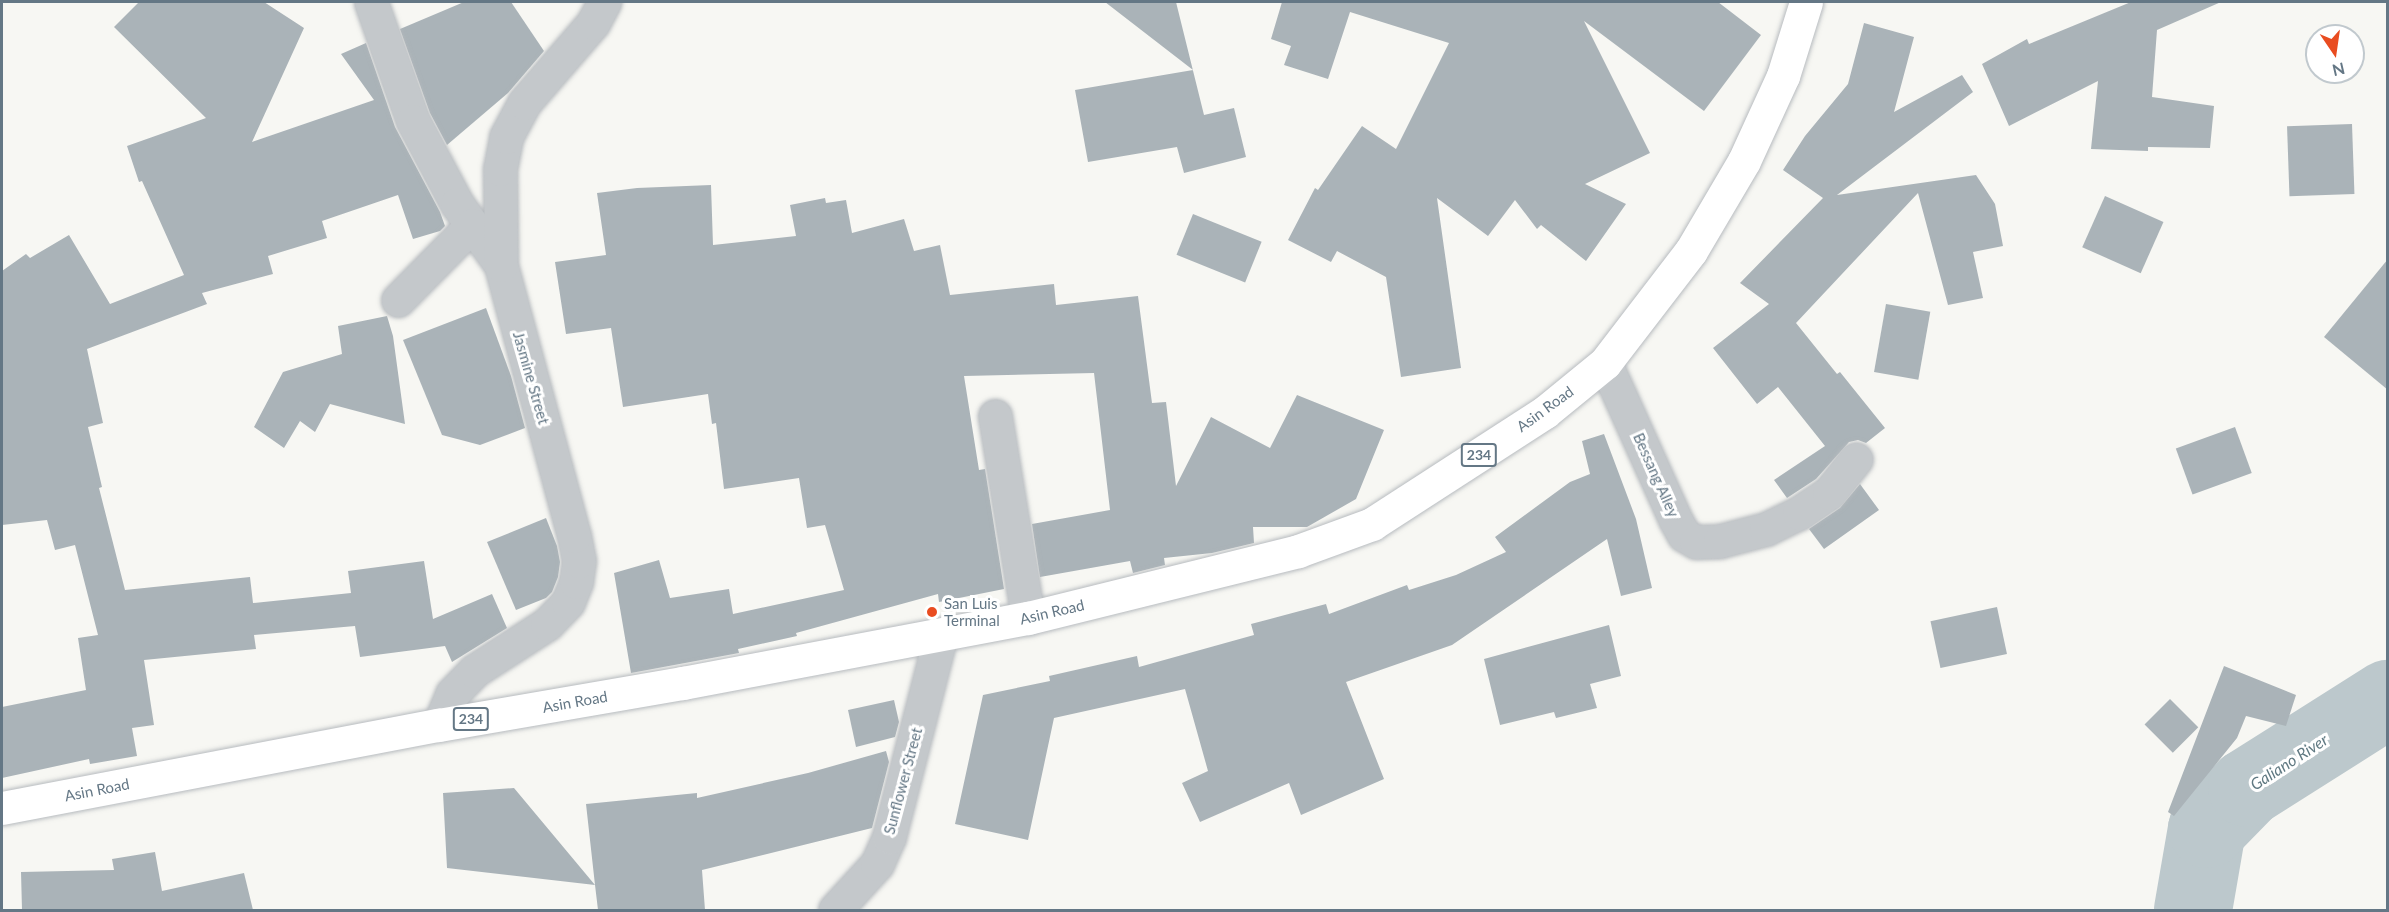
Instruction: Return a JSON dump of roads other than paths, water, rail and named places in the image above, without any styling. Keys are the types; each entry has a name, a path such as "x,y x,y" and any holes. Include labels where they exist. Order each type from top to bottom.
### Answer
{"main road":[{"name":"Asin Road","path":"2,808 439,725 1028,618 1298,551 1372,524 1545,412 1605,363 1691,251 1744,161 1783,76 1806,2"}],"street":[{"path":"371,2 413,121 458,204 501,265"},
{"name":"Jasmine Street","path":"439,725 452,694 474,671 547,624 568,602 579,561 565,498 501,265 500,169 506,137 524,103 593,8"},
{"path":"398,300 472,225"},
{"name":"Bessang Alley","path":"1605,363 1675,519 1684,535 1696,542 1720,541 1766,529 1799,513 1829,493 1856,459"},
{"path":"995,416 1028,618"},
{"name":"Sunflower Street","path":"835,910 877,864 889,837 941,635"}],"waterway":[{"name":"Galiano River","path":"2193,910 2207,829 2247,788 2388,699"}],"place":[{"name":"San Luis Terminal","path":"932,612"}]}
